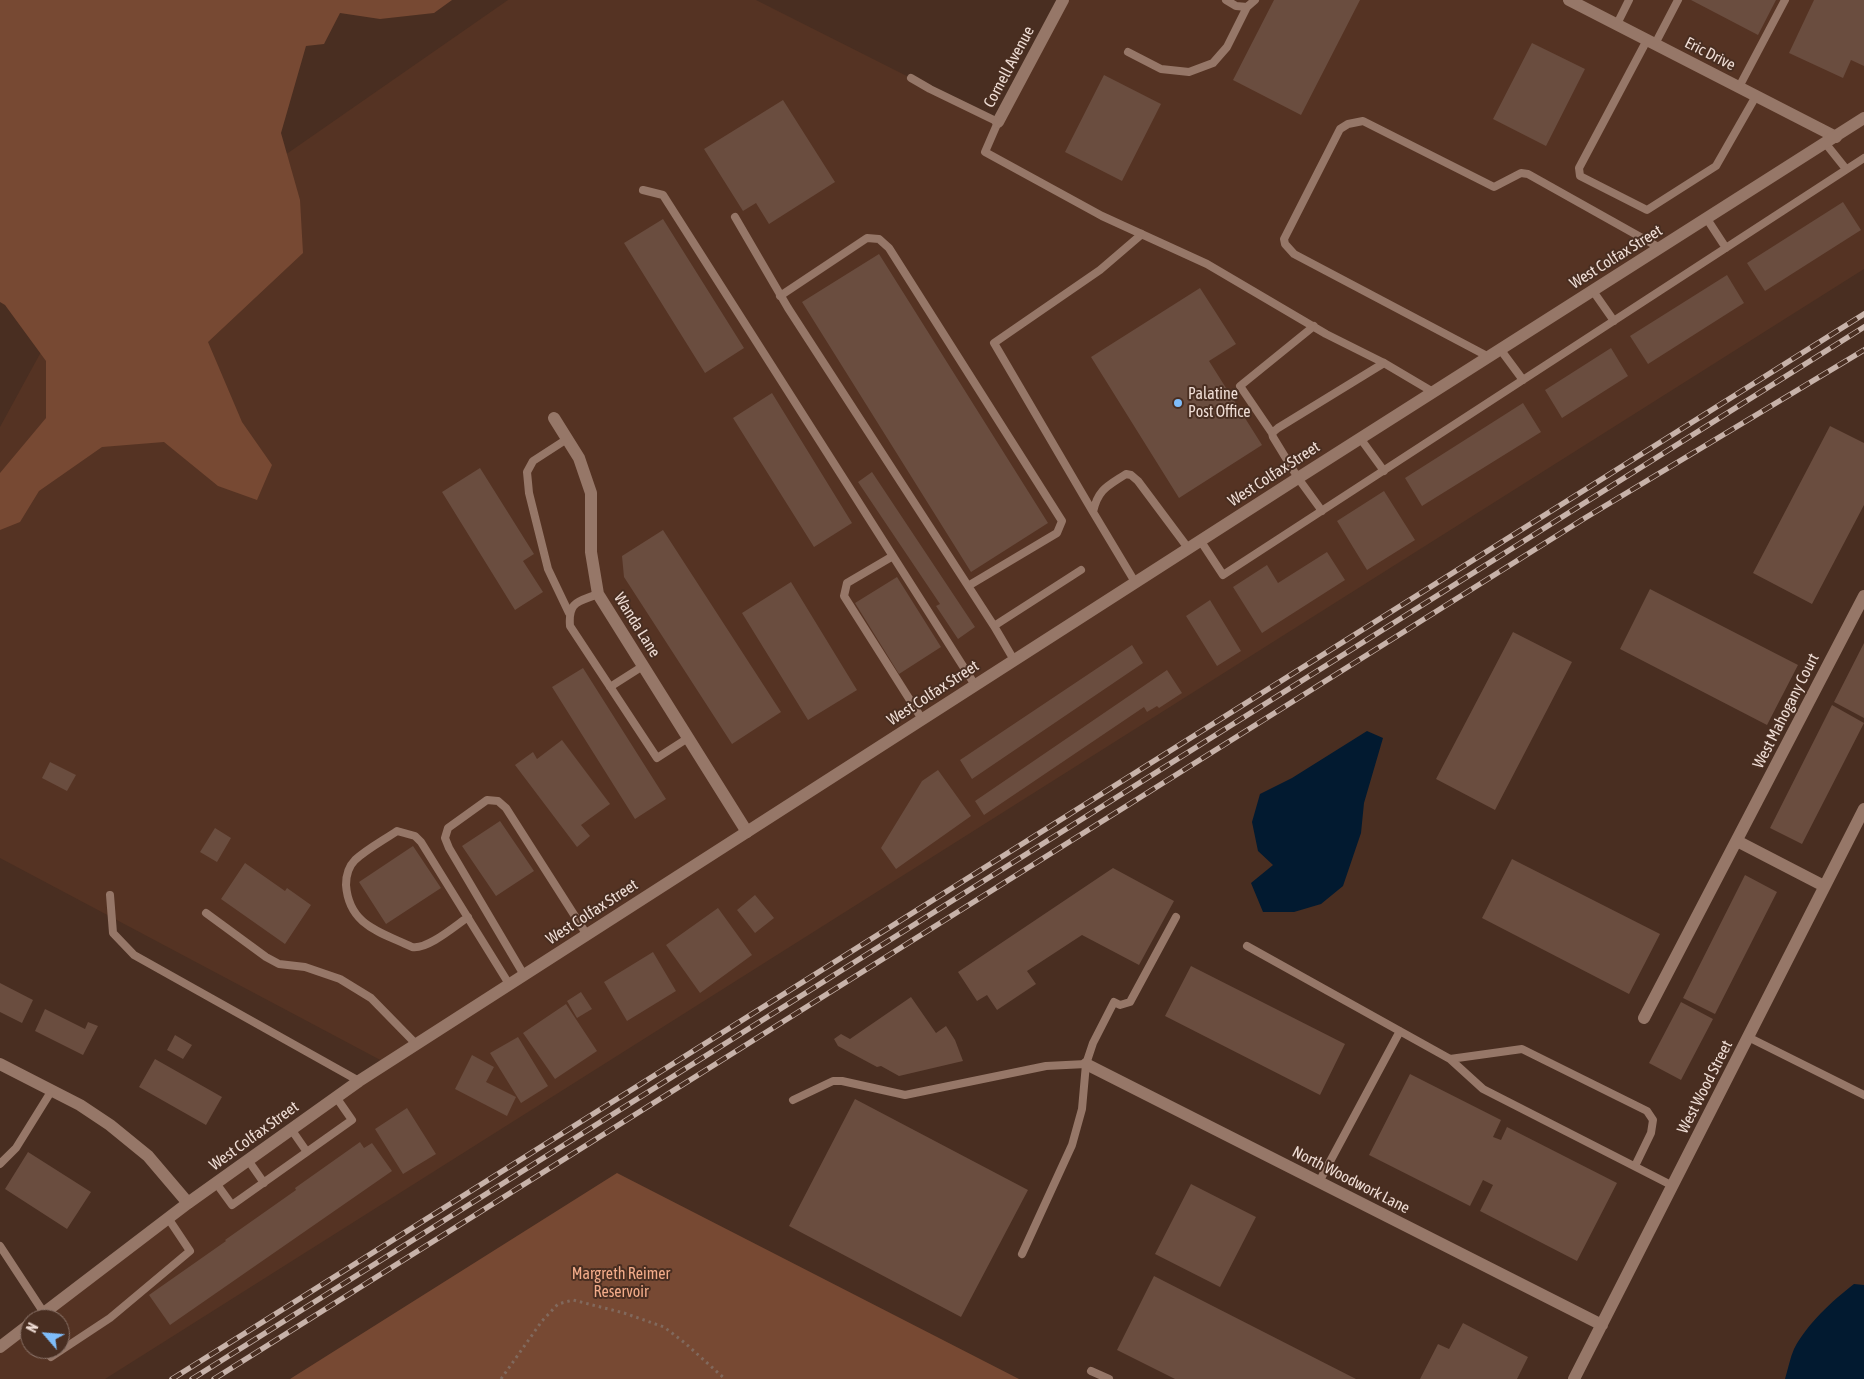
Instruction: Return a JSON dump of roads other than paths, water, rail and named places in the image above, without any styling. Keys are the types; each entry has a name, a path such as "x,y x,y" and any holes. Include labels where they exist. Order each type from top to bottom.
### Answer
{"street":[{"name":"Cornell Avenue","path":"998,122 1063,0"},
{"name":"Eric Drive","path":"1569,0 1756,96 1831,140"},
{"name":"West Colfax Street","path":"51,1309 188,1203 359,1081 1200,540 1864,118"},
{"name":"Wanda Lane","path":"554,418 579,458 591,493 591,552 598,594 747,832"},
{"name":"West Mahogany Court","path":"1644,1018 1864,596"},
{"name":"West Wood Street","path":"1574,1379 1864,809"},
{"path":"1736,841 1824,886"},
{"path":"0,1064 80,1105 148,1156 188,1203"},
{"name":"North Woodwork Lane","path":"1086,1064 1602,1325"},
{"name":"West Colfax Street","path":"0,1347 20,1332"}],"lane":[{"path":"1226,0 1236,6 1247,7"},
{"path":"1128,52 1161,69 1189,72 1213,63 1227,47 1247,7 1255,0"},
{"path":"1617,24 1629,0"},
{"path":"1678,0 1651,42 1579,168 1580,176 1647,210 1716,166 1756,96"},
{"path":"1739,87 1785,0"},
{"path":"911,78 998,122 985,152 1102,216 1207,264 1433,392"},
{"path":"1489,357 1294,254 1285,244 1284,239 1318,171 1340,130 1348,124 1363,121 1494,187 1521,173 1528,174 1660,248"},
{"path":"1831,140 1846,169"},
{"path":"1200,540 1223,575 1864,158"},
{"path":"643,190 663,195 975,685"},
{"path":"735,218 780,296 994,626 1014,660"},
{"path":"1707,219 1726,248"},
{"path":"1136,582 994,343 1100,270 1142,234"},
{"path":"780,296 867,238 879,239 889,248 1062,521 1057,533 968,586"},
{"path":"1593,291 1614,321"},
{"path":"1314,326 1240,386 1272,433 1273,438 1298,478 1322,511"},
{"path":"1500,349 1523,380"},
{"path":"1272,433 1384,363"},
{"path":"1360,438 1384,471"},
{"path":"567,439 533,461 527,472 529,493 548,569 569,613 570,626 657,758 688,738"},
{"path":"1093,512 1096,498 1103,490 1126,474 1131,475 1138,481 1188,548"},
{"path":"893,556 847,583 844,596 922,719"},
{"path":"994,626 1081,570"},
{"path":"569,613 574,604 598,594"},
{"path":"610,686 643,666"},
{"path":"524,975 449,848 445,838 448,828 487,800 498,801 506,808 587,935"},
{"path":"468,917 427,944 418,948 412,947 371,929 361,921 353,909 347,889 347,875 355,860 397,831 415,836 421,842 510,984"},
{"path":"110,894 113,933 134,955 359,1081"},
{"path":"206,913 266,957 279,964 305,967 340,979 371,998 416,1044"},
{"path":"1022,1254 1072,1145 1082,1109 1086,1064 1093,1043 1114,1002 1120,1005 1130,1002 1176,917"},
{"path":"1247,946 1450,1059 1482,1089 1673,1186"},
{"path":"1319,1182 1400,1032"},
{"path":"1748,1037 1864,1095"},
{"path":"1450,1059 1522,1049 1647,1111 1653,1120 1651,1133 1635,1166"},
{"path":"793,1100 833,1081 842,1081 905,1095 1046,1066 1086,1064"},
{"path":"0,1164 16,1148 52,1090"},
{"path":"216,1183 232,1205 352,1120 336,1097"},
{"path":"291,1129 307,1152"},
{"path":"248,1160 264,1183"},
{"path":"70,1344 110,1318 190,1251 168,1218"},
{"path":"0,1246 27,1309"},
{"path":"1091,1371 1109,1379"}],"water":[{"path":"1367,731 1383,738 1364,803 1361,833 1343,886 1321,904 1294,912 1263,912 1251,883 1273,865 1258,851 1252,822 1260,794 1292,778"},
{"path":"1854,1284 1864,1285 1864,1379 1785,1379 1790,1360 1799,1340 1829,1305"}],"railway":[{"path":"172,1379 1864,314"},
{"path":"192,1379 1864,327"},
{"path":"214,1379 1585,518 1864,350"}],"place":[{"name":"Palatine Post Office","path":"1178,403"}],"park label":[{"name":"Margreth Reimer Reservoir","path":"621,1283"}]}
